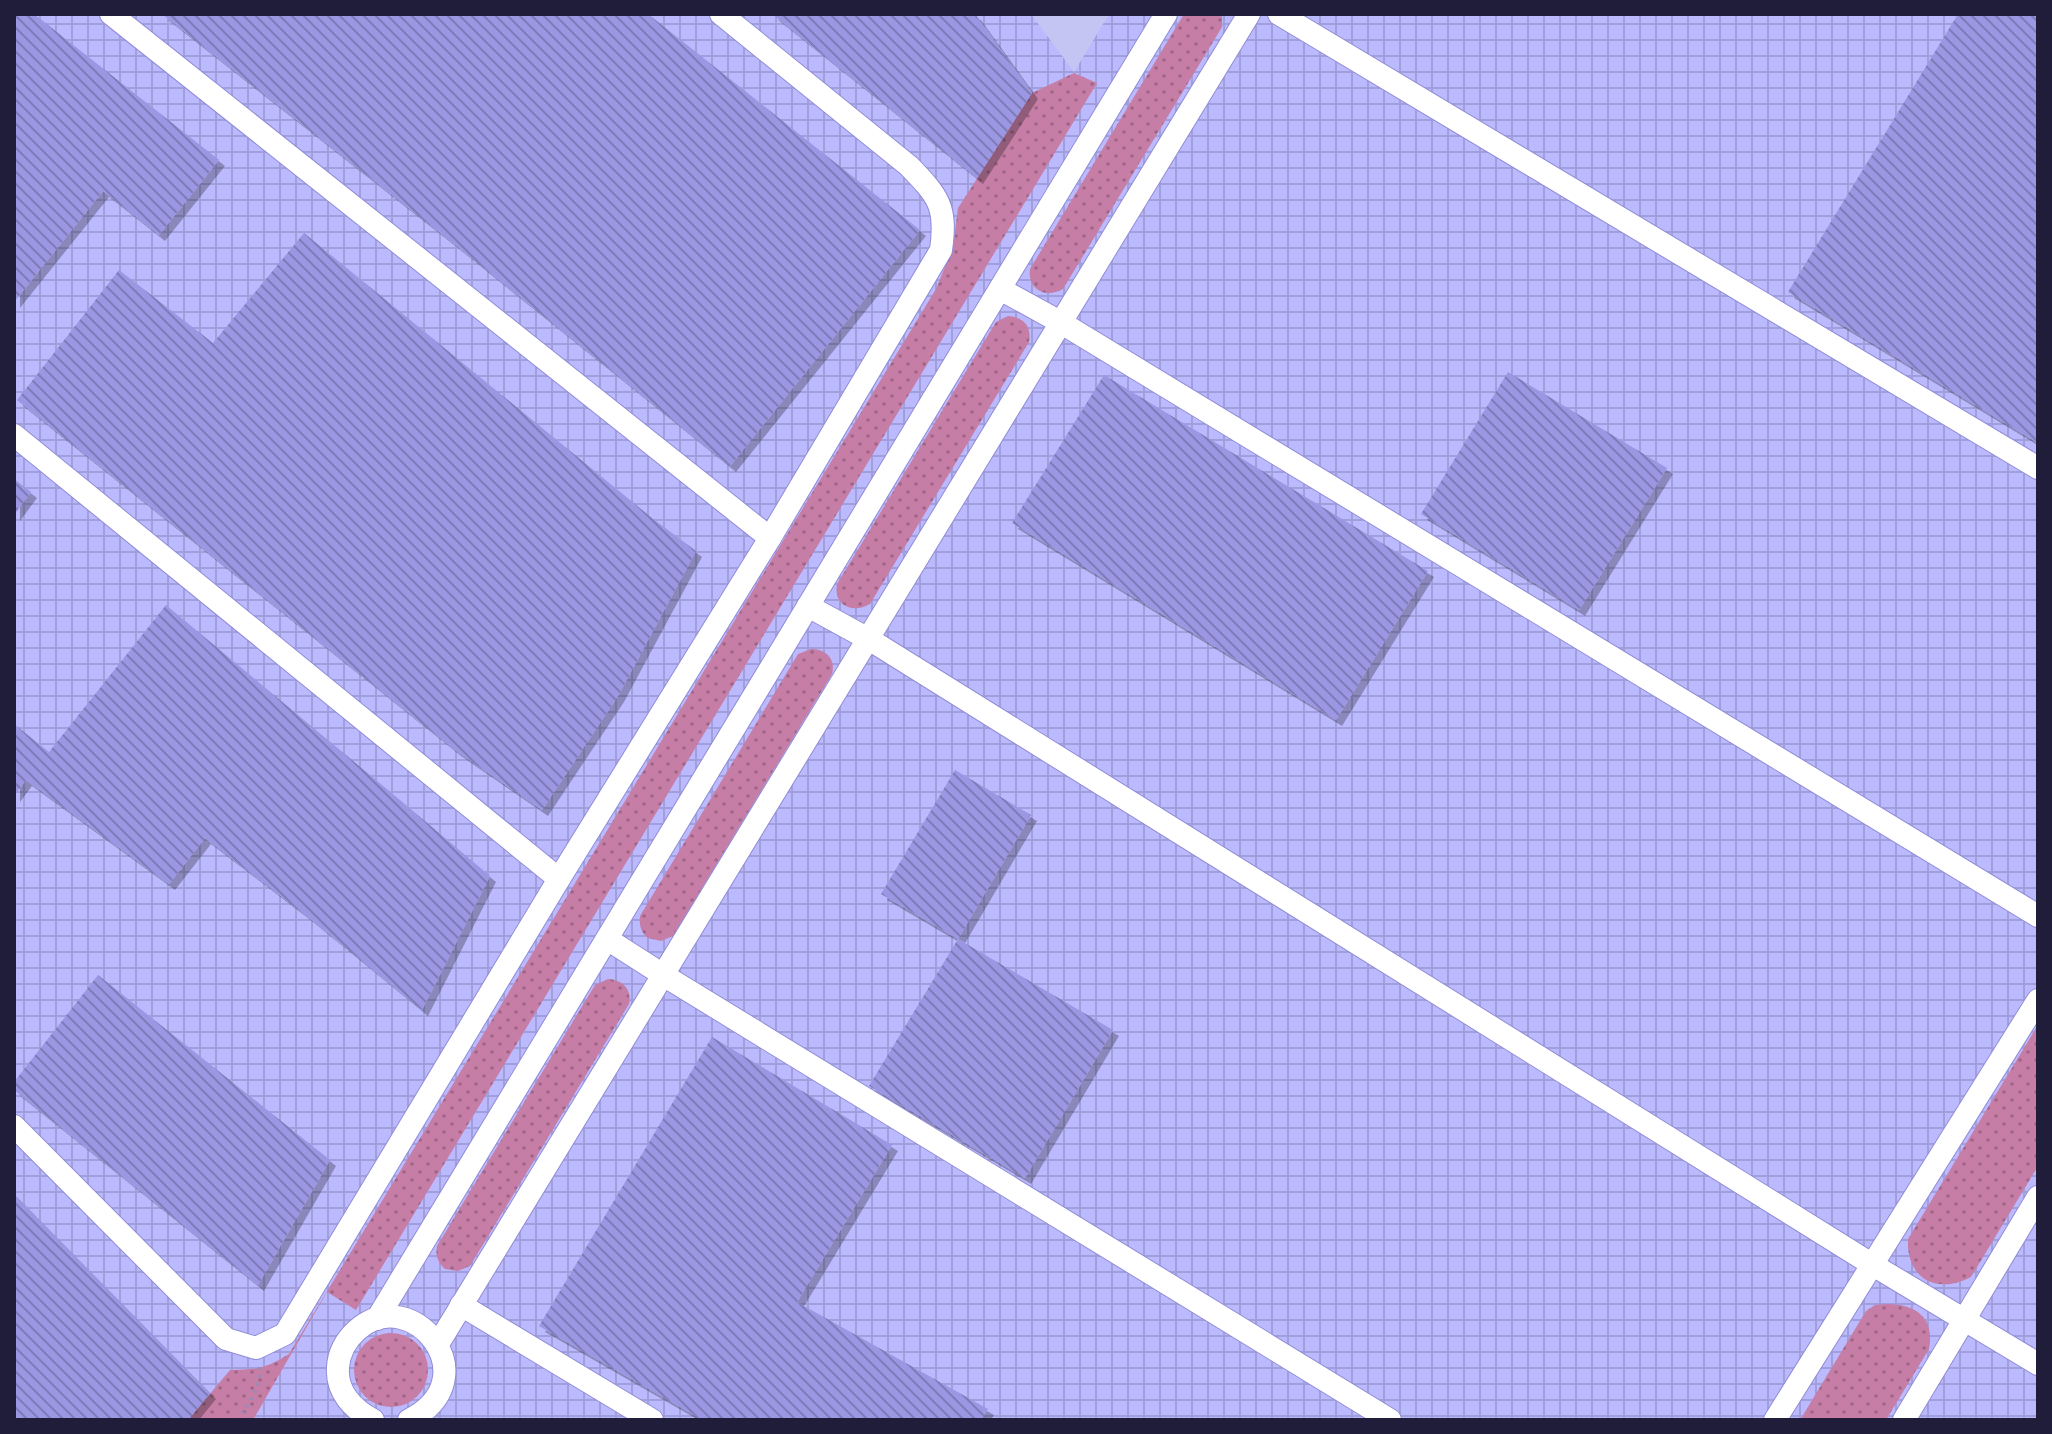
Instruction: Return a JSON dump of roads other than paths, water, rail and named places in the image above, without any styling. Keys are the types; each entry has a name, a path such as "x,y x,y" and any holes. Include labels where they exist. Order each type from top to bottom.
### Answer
{"lane":[{"path":"111,14 770,538"},
{"path":"14,1126 226,1339 256,1348 285,1334 559,879 770,538 941,250 944,228 941,206 929,186 909,166 721,14"},
{"path":"377,1319 1166,14"},
{"path":"438,1344 1249,14"},
{"path":"1279,14 2038,468"},
{"path":"1000,289 1060,322 2038,916"},
{"path":"14,435 559,879"},
{"path":"808,606 867,639 1873,1265 2038,1364"},
{"path":"607,939 1390,1420"},
{"path":"1775,1420 2038,1000"},
{"path":"1904,1420 2038,1197"},
{"path":"461,1305 643,1418"},
{"path":"373,1420 348,1401 340,1386 338,1369 341,1352 361,1326 377,1319 394,1317 426,1330 438,1344 444,1361 444,1379 438,1396 426,1410 409,1420"}]}
